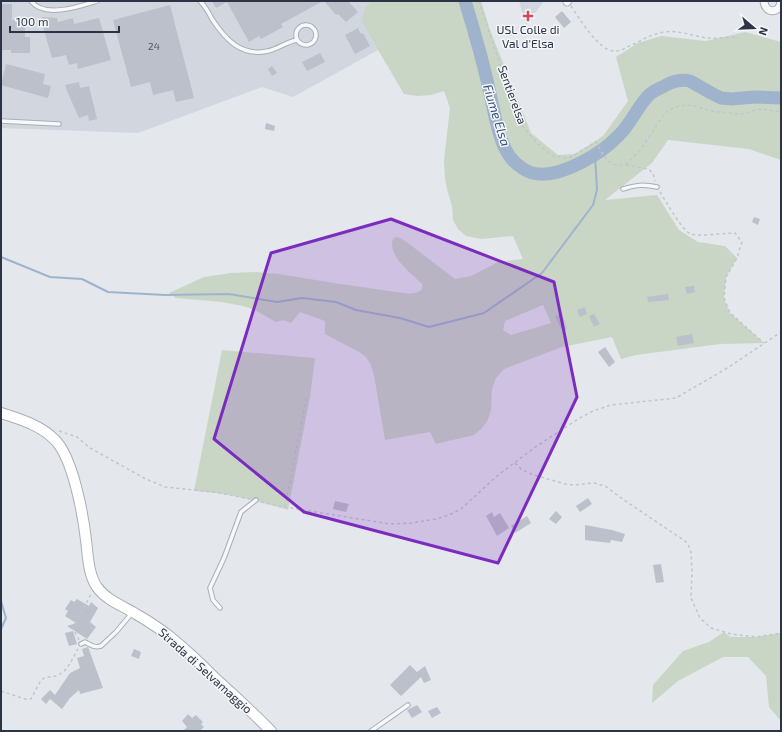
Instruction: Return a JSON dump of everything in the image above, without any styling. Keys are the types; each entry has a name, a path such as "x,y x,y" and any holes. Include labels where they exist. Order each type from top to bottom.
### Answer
{"street":[{"path":"764,1 766,8 771,10 779,8 781,1"},
{"path":"1,412 45,432 55,440 64,452 81,508 90,569 95,585"},
{"name":"Strada di Selvamaggio","path":"95,585 105,596 156,626 271,731"}],"lane":[{"path":"31,1 38,7 57,10 70,9 98,1"},
{"path":"200,1 224,35 233,44 241,49 256,52 268,51 296,40"},
{"path":"302,25 309,25 315,29 317,36 311,44 305,46 296,40 297,30 302,25"},
{"path":"1,121 59,124"},
{"path":"623,190 643,185 657,187"},
{"path":"220,608 213,600 210,588 224,558 241,512 256,500"},
{"path":"81,644 85,642 94,647 101,646 116,632 132,612"},
{"path":"371,731 408,705"}],"path":[{"name":"Sentierelsa","path":"479,1 515,110 522,126 538,144 553,156 569,158 596,142 607,161 619,166 625,165"},
{"path":"568,1 587,30 604,47 612,51 619,51 654,34 666,31 709,38 735,37"},
{"path":"625,165 640,150 665,113 675,107 686,105 711,111 738,114 763,109 781,112"},
{"path":"625,165 648,169 654,173 657,187 684,228 691,234 701,235 735,233 742,242 726,277 724,298 730,313 764,343"},
{"path":"45,432 61,431 77,437 90,448 127,467 146,479 165,487 214,492 285,507 385,524 408,524 436,519 461,509 514,463 568,425 587,414 611,406 676,398 729,367 778,334 781,334"},
{"path":"285,507 307,395"},
{"path":"514,463 521,469 531,474 565,484 573,485 594,483 605,486 685,541 691,552 691,598 700,618 711,628 731,634 756,637 781,633"},
{"path":"1,691 25,699 31,699 40,682 45,677 53,677 62,674 81,644 73,628 95,585"}],"highlighted area":[{"path":"391,219 554,282 577,397 498,563 304,512 214,439 271,253"}],"shaded area":[{"path":"1,1 371,1 365,8 361,21 378,50 293,97 262,87 138,133 1,128"},
{"name":"USL Colle di Val d'Elsa","path":"519,1 544,1 526,25"}],"green space":[{"path":"371,1 481,1 490,30 531,133 558,155 575,154 603,136 628,101 616,57 638,43 661,36 706,41 745,32 781,42 781,160 749,149 668,140 652,163 605,200 657,195 679,230 698,242 725,246 737,258 726,277 724,299 730,313 764,343 720,344 636,355 621,359 612,337 562,347 504,369 496,378 492,389 491,410 488,420 474,435 436,444 430,432 385,440 374,375 370,363 365,356 325,334 325,321 300,312 291,323 283,320 276,322 255,310 243,306 222,302 176,298 169,293 204,277 231,273 256,272 279,274 403,293 416,293 422,289 422,284 401,264 393,252 393,239 396,237 408,243 455,279 471,276 498,262 523,259 513,236 481,239 466,236 458,229 453,220 452,206 445,179 444,160 450,108 444,91 431,95 418,96 404,94 361,21 365,8","holes":["543,305 551,323 511,335 503,330 505,321"]},
{"path":"222,350 315,358 310,397 288,510 218,493 194,491"},
{"path":"724,632 730,637 756,637 781,633 781,721 769,707 766,676 748,657 723,657 678,681 652,703 653,685 683,651 709,642"}],"building":[{"path":"212,1 323,1 281,24 283,27 261,39 259,36 249,42 227,2 216,8"},
{"path":"324,1 348,1 358,12 346,22 338,14 336,15"},
{"path":"1,4 12,4 12,20 25,20 25,37 30,37 30,53 11,53 11,50 1,50"},
{"path":"170,5 194,98 176,102 173,90 153,95 150,82 131,87 113,20"},
{"path":"562,11 571,22 564,28 555,17"},
{"path":"43,17 57,18 58,22 73,18 74,24 99,18 111,60 78,69 77,63 69,65 66,55 52,58 43,27 40,26 39,22 39,19"},
{"path":"358,28 361,34 363,33 370,46 355,54 345,35"},
{"path":"320,53 325,62 307,71 302,62"},
{"path":"6,64 45,74 43,84 51,86 48,98 1,85"},
{"path":"272,66 277,73 272,76 268,69"},
{"path":"79,82 80,88 89,86 97,119 89,121 88,115 79,118 65,85"},
{"path":"266,123 275,126 274,131 265,129"},
{"path":"754,217 760,219 758,225 752,222"},
{"path":"694,286 695,292 687,294 685,287"},
{"path":"668,294 669,300 648,302 647,297"},
{"path":"585,307 587,314 580,317 577,310"},
{"path":"562,313 567,330 561,329 555,316"},
{"path":"594,314 600,324 594,327 589,316"},
{"path":"692,334 694,343 678,346 676,337"},
{"path":"605,347 615,362 609,367 598,352"},
{"path":"588,498 592,504 580,512 576,506"},
{"path":"335,501 349,504 346,512 333,509"},
{"path":"556,511 562,517 556,524 549,519"},
{"path":"492,512 494,517 500,513 509,528 497,536 486,516"},
{"path":"527,516 531,523 515,533 511,526"},
{"path":"585,525 625,534 622,542 611,540 610,543 585,540"},
{"path":"661,564 664,582 656,583 653,565"},
{"path":"77,599 89,606 91,602 98,608 90,622 96,627 87,639 67,626 76,623 65,616 68,611 65,609 71,600 74,602"},
{"path":"73,631 77,644 69,646 65,633"},
{"path":"88,647 103,688 80,694 79,690 70,698 62,709 50,699 46,704 41,699 50,690 55,695 70,673 80,668 77,658 84,656 82,649"},
{"path":"134,649 141,652 139,659 131,656"},
{"path":"410,665 417,672 425,666 431,680 424,683 421,677 401,696 390,685"},
{"path":"417,705 422,712 412,718 407,710"},
{"path":"437,707 441,713 432,718 428,711"},
{"path":"188,714 192,718 196,715 203,722 201,724 204,727 200,731 183,731 187,727 182,721"}],"waterway":[{"name":"Fiume Elsa","path":"465,1 479,49 503,145 514,161 520,167 531,173 549,174 570,168 592,157 610,144 622,132 641,104 650,94 675,81 690,81 721,98 781,98"},
{"path":"1,257 50,277 82,279 108,292 165,295 229,294 277,302 302,298 336,302 356,310 400,318 429,327 484,313 542,273 593,205 597,190 595,155"},
{"path":"1,601 6,618 1,629"}],"place":[{"name":"USL Colle di Val d'Elsa","path":"528,16"}]}
